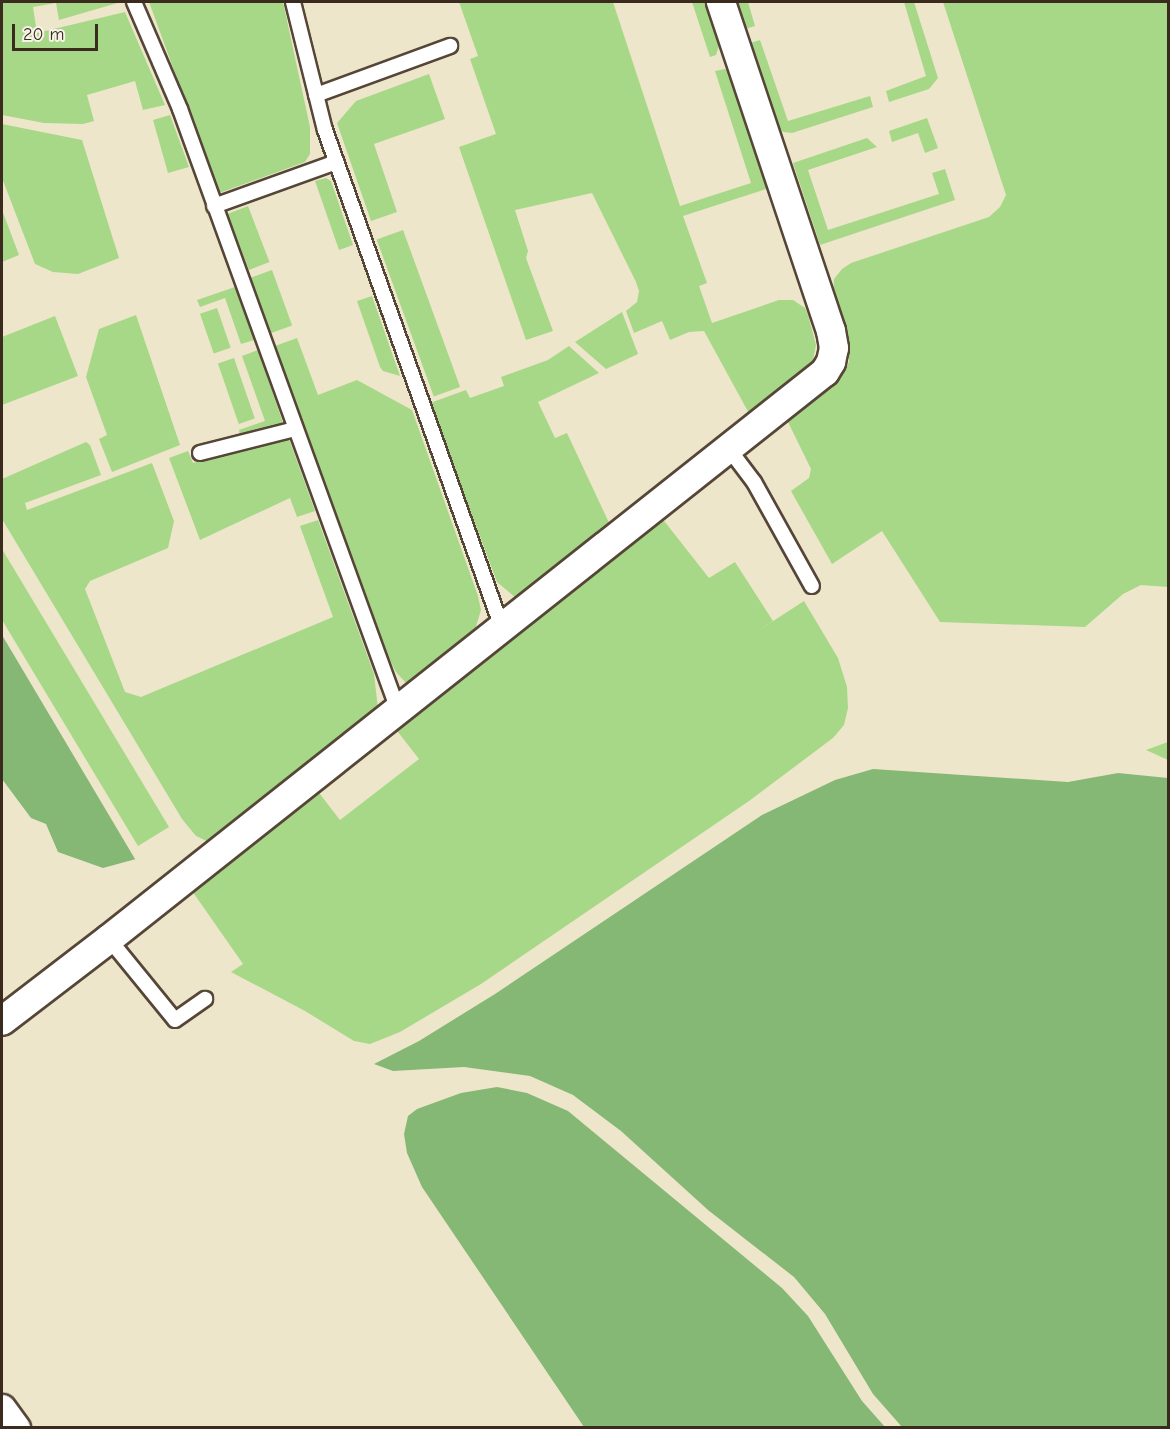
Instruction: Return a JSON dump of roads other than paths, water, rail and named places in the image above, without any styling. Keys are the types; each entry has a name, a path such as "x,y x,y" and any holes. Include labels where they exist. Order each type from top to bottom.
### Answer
{"street":[{"path":"2,1021 109,939 825,372 831,362 834,348 831,331 721,2"},
{"path":"2,1408 16,1428"}],"lane":[{"path":"134,2 180,109 398,710"},
{"path":"293,2 316,95 336,162 502,628"},
{"path":"316,95 450,46"},
{"path":"214,206 336,162"},
{"path":"200,453 295,429"},
{"path":"729,449 754,482 812,586"},
{"path":"109,939 175,1020 205,999"}]}
